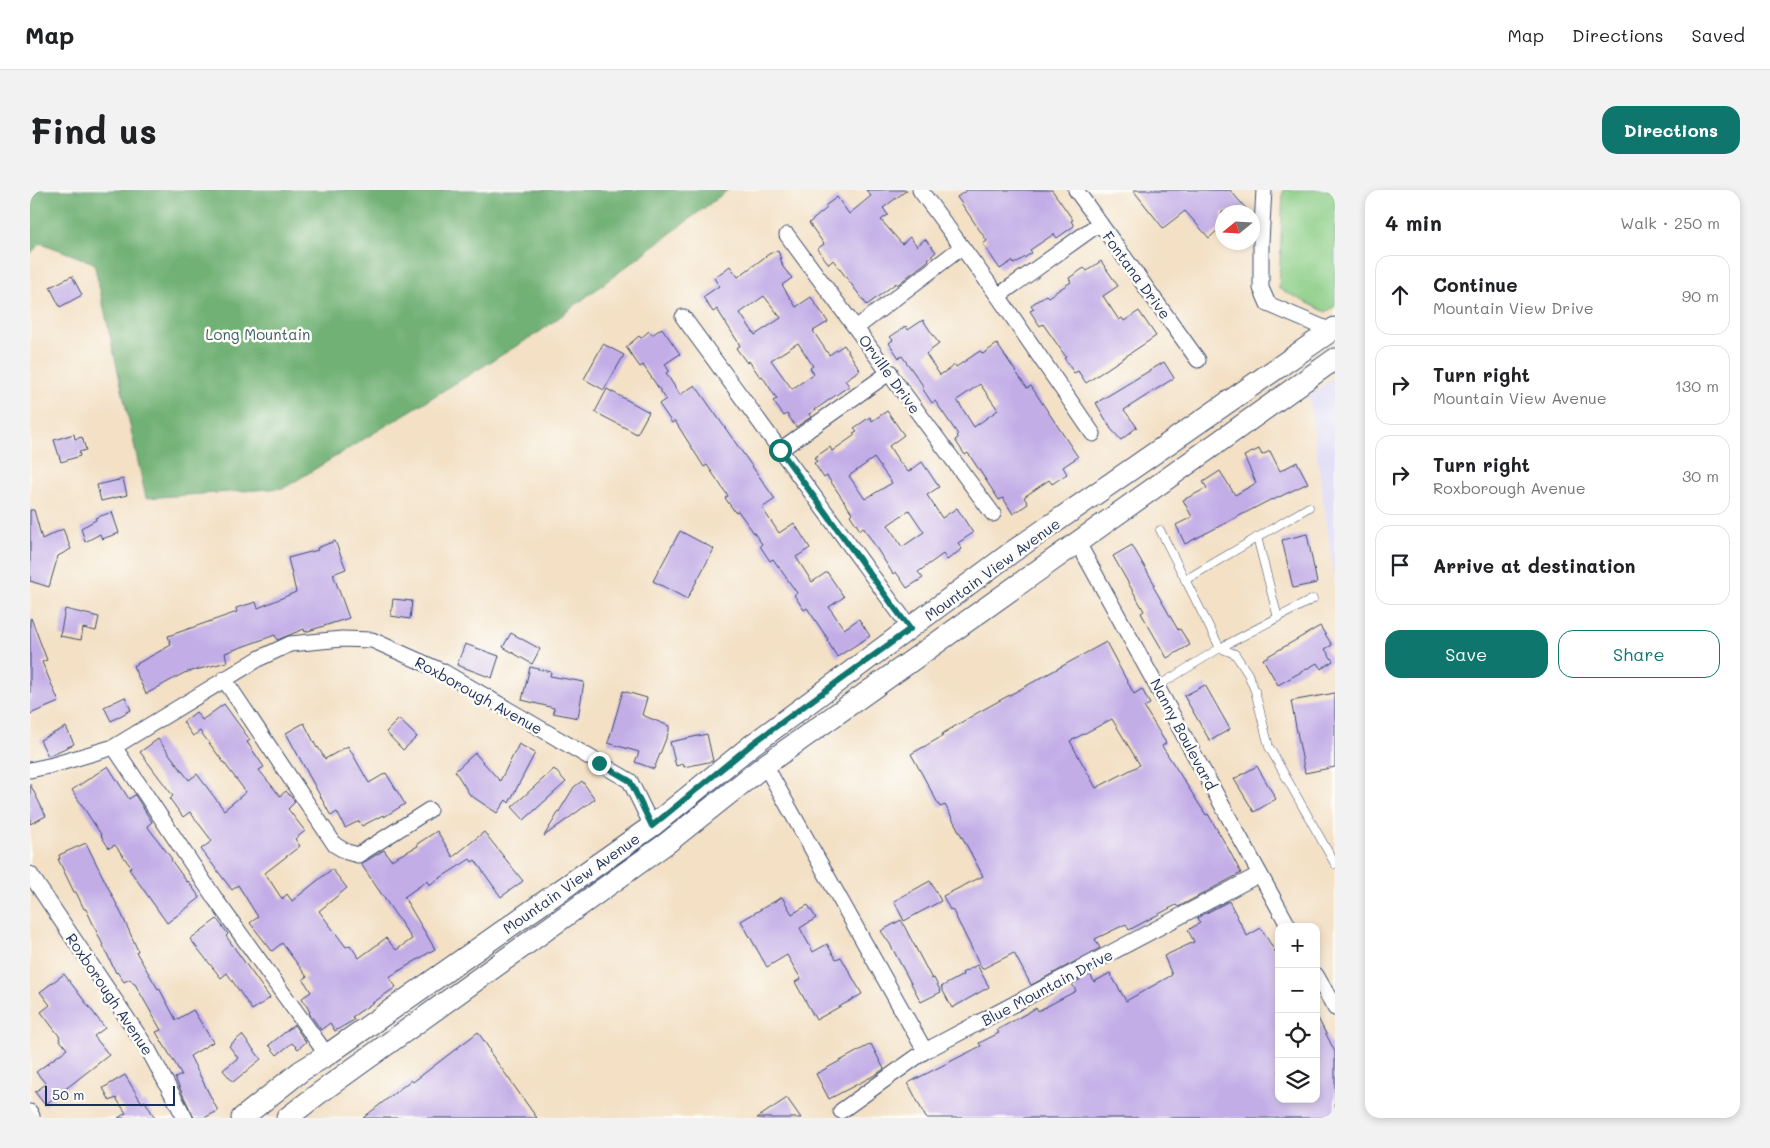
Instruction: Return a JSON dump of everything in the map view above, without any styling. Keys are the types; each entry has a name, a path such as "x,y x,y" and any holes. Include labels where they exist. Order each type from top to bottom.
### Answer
{"main road":[{"name":"Mountain View Avenue","path":"242,1118 301,1071 327,1055 652,826 752,744 1012,552 1333,329"},
{"name":"Mountain View Avenue","path":"287,1118 667,843 765,765 1335,359"},
{"path":"998,564 1018,585"},
{"path":"777,727 793,746"},
{"path":"301,1071 318,1094"}],"street":[{"path":"920,190 998,296 1093,434"},
{"name":"Fontana Drive","path":"1076,190 1198,360"},
{"path":"1264,190 1261,288 1268,304 1333,329"},
{"path":"998,296 1100,223"},
{"name":"Orville Drive","path":"787,235 993,514"},
{"path":"856,328 962,248"},
{"path":"683,317 910,629"},
{"path":"780,450 890,372"},
{"name":"Nanny Boulevard","path":"1078,543 1287,923"},
{"name":"Roxborough Avenue","path":"30,770 114,748 224,679 260,658 290,644 342,639 372,640 444,672 630,781 652,826"},
{"path":"224,679 335,845 347,852 358,855 429,810"},
{"path":"114,748 216,900 327,1055"},
{"path":"765,765 925,1051"},
{"name":"Roxborough Avenue","path":"30,874 149,1051 185,1118"},
{"name":"Blue Mountain Drive","path":"841,1110 925,1051 1260,874"},
{"path":"1320,982 1335,1008"}],"lane":[{"path":"1184,580 1309,507"},
{"path":"1160,530 1220,648 1235,654 1248,674 1255,691 1269,747 1335,864"},
{"path":"1257,537 1278,618"},
{"path":"1158,686 1220,648 1313,599"}],"shaded area":[{"path":"1335,377 1335,584 1309,396"}],"green space":[{"name":"Long Mountain","path":"30,190 728,190 541,331 284,488 146,498 94,263 41,243 30,254"},
{"path":"1283,190 1335,190 1335,306 1326,312 1279,289"}],"building":[{"path":"866,190 907,190 883,208 888,215 881,220 902,244 910,237 917,246 925,239 936,252 929,260 897,285 896,283 867,305 833,260 829,264 817,249 824,244 809,223 827,208 825,206 837,197 849,214 871,196"},
{"path":"967,190 1052,190 1073,220 1071,221 1074,226 1057,238 1054,234 1030,250 1032,253 1014,264 1012,261 1000,269 983,244 987,241 957,197"},
{"path":"1133,190 1230,190 1243,205 1215,205 1215,232 1209,238 1185,211 1163,228"},
{"path":"778,250 783,267 792,278 782,285 796,307 811,297 828,322 813,331 829,355 844,345 860,370 845,380 849,386 809,414 811,417 796,427 787,414 784,416 773,401 777,399 762,376 760,377 749,361 747,363 736,348 740,346 717,309 713,312 703,297 719,286 714,278 730,266 738,277 769,254","holes":["764,296 781,318 755,335 740,313","798,343 813,366 810,368 814,374 792,389 771,360"]},
{"path":"1101,261 1118,286 1103,296 1119,320 1122,318 1124,321 1139,311 1156,336 1086,383 1078,371 1074,373 1064,358 1066,357 1043,324 1040,326 1030,311 1034,309 1031,305 1046,295 1048,297 1071,282 1069,278 1084,268 1087,271"},
{"path":"72,276 82,295 60,307 50,287"},
{"path":"923,320 939,344 926,354 940,375 980,351 983,354 997,344 1027,388 1031,386 1078,457 1063,467 1067,474 1052,484 1049,480 1024,497 1028,504 1013,514 1003,498 999,500 968,453 965,455 955,440 958,438 957,433 935,401 932,403 922,388 924,387 902,356 899,358 889,343 893,340 890,337 906,326 908,330","holes":["980,384 998,410 974,427 957,400"]},
{"path":"662,328 680,354 665,364 669,371 666,373 680,395 695,385 775,499 762,508 779,533 794,523 810,548 796,557 812,582 827,572 844,597 829,607 844,629 859,619 870,636 837,657 828,639 807,608 804,610 794,595 797,593 773,559 770,561 760,546 762,544 738,511 735,512 725,498 728,496 707,465 704,467 675,421 672,423 659,404 666,399 643,365 640,367 626,347 639,336 641,338 649,331 652,335"},
{"path":"603,344 624,355 604,390 584,379"},
{"path":"1164,362 1174,378 1124,410 1137,427 1121,440 1111,429 1096,403"},
{"path":"607,389 649,412 637,434 595,412"},
{"path":"887,411 904,435 889,446 898,460 908,472 922,462 939,487 927,495 942,518 957,508 973,533 958,543 962,549 947,560 943,554 918,572 923,578 907,588 896,572 893,574 863,527 860,530 850,515 852,513 827,476 824,478 814,463 817,461 814,458 830,447 832,451 855,435 853,433 857,431 854,428 870,417 872,421","holes":["874,458 892,483 865,499 849,476","909,510 924,532 902,547 888,525"]},
{"path":"74,434 75,439 82,437 86,450 79,452 80,456 61,462 54,440"},
{"path":"1259,449 1262,455 1270,451 1280,471 1297,462 1308,483 1272,499 1185,544 1176,525 1192,517 1183,500 1207,488 1203,482 1220,471 1235,495 1256,483 1244,456"},
{"path":"123,479 127,495 101,501 97,485"},
{"path":"30,510 34,510 42,539 63,529 71,549 58,556 49,587 30,581"},
{"path":"112,512 119,533 102,539 100,534 85,542 81,528 96,520 95,518"},
{"path":"680,531 714,549 687,599 653,581"},
{"path":"1307,534 1317,583 1293,588 1282,540"},
{"path":"335,541 346,569 333,574 349,618 305,632 304,629 277,640 275,635 225,653 227,662 184,673 146,694 133,666 171,645 168,636 237,612 236,608 256,602 258,608 296,592 288,558 318,550 317,548"},
{"path":"1132,545 1178,630 1180,629 1190,645 1167,658 1141,613 1144,611 1113,556"},
{"path":"393,599 412,601 410,619 391,616"},
{"path":"65,609 99,617 96,631 83,628 81,640 60,636"},
{"path":"30,619 47,660 42,662 59,702 30,714"},
{"path":"1320,626 1332,645 1325,649 1333,661 1321,669 1317,663 1278,685 1263,659"},
{"path":"511,633 540,649 532,664 503,647"},
{"path":"1106,642 1134,694 1142,689 1150,704 1144,707 1166,743 1162,746 1206,815 1208,814 1241,873 1178,907 1176,905 1129,930 1126,924 1095,939 1100,948 1031,985 1014,953 982,969 952,909 950,910 943,896 983,876 945,805 940,807 911,754 943,736 942,734","holes":["1112,719 1140,765 1096,788 1070,741"]},
{"path":"465,644 499,656 492,678 457,665"},
{"path":"530,667 551,672 550,676 584,682 578,718 553,713 554,708 522,700"},
{"path":"1205,685 1230,729 1210,741 1184,696"},
{"path":"623,691 647,698 642,715 669,726 669,731 654,769 635,762 639,752 608,743"},
{"path":"1335,693 1335,767 1305,773 1291,701"},
{"path":"125,697 131,710 111,721 104,707"},
{"path":"224,704 250,740 247,742 264,767 259,770 280,796 286,791 295,802 288,809 305,831 295,839 300,846 265,873 282,899 287,894 292,901 332,869 347,888 319,911 346,947 350,945 359,958 386,938 396,950 412,939 361,864 384,850 391,860 418,846 417,844 437,831 453,857 484,832 523,881 501,897 475,860 472,862 470,859 429,885 427,881 404,897 435,949 389,977 396,987 352,1017 354,1020 335,1031 330,1023 321,1030 309,1013 302,998 311,992 303,979 307,977 282,943 272,951 250,923 258,917 238,885 232,890 201,849 212,841 190,812 183,817 170,799 173,796 140,752 158,739 189,780 197,774 224,810 246,792 200,731 193,736 183,722 196,712 202,720"},
{"path":"399,719 417,737 403,750 386,732"},
{"path":"304,723 325,759 348,746 369,783 386,773 405,804 384,817 383,815 362,826 359,821 345,828 337,812 331,816 286,733"},
{"path":"66,727 74,744 48,756 40,740"},
{"path":"707,734 713,761 684,767 683,764 676,766 670,742"},
{"path":"519,744 535,753 509,803 506,800 497,813 470,795 455,771 475,753 500,781"},
{"path":"108,766 129,799 135,795 152,822 147,826 200,898 167,923 129,869 131,867 115,845 109,848 72,790"},
{"path":"1257,766 1276,799 1254,812 1234,779"},
{"path":"554,769 566,782 524,820 512,807"},
{"path":"582,781 595,799 544,836 574,787"},
{"path":"30,784 46,816 30,824"},
{"path":"86,843 122,915 138,951 136,952 159,988 176,1020 193,1010 213,1042 190,1056 218,1111 204,1118 194,1118 175,1078 182,1075 156,1032 161,1030 135,984 130,979 124,982 116,973 86,909 84,909 76,892 74,892 58,859 60,859 59,855"},
{"path":"930,881 941,901 904,921 894,901"},
{"path":"782,897 792,914 808,905 816,918 800,928 813,952 827,944 836,959 841,957 862,994 816,1020 795,982 801,979 787,955 767,967 741,921"},
{"path":"1229,901 1247,936 1261,928 1275,951 1275,1103 1320,1103 1320,1022 1335,1052 1335,1118 926,1118 908,1083 981,1046 979,1043 999,1033 997,1030 1036,1008 1038,1011 1076,991 1072,984 1090,974 1094,982 1110,973 1126,1001 1172,975 1164,956 1194,942 1188,930 1200,923 1197,918"},
{"path":"217,919 228,934 226,936 270,998 252,1010 227,973 221,978 190,939"},
{"path":"901,920 932,979 934,978 941,992 921,1002 881,931"},
{"path":"977,965 989,987 952,1008 941,987"},
{"path":"64,974 105,1028 94,1036 109,1055 45,1105 35,1092 46,1084 36,1072 67,1049 41,1012 50,1005 40,992"},
{"path":"294,1025 306,1042 298,1049 292,1043 277,1055 269,1045"},
{"path":"478,1032 489,1051 537,1118 363,1118 411,1080 413,1082"},
{"path":"242,1035 261,1059 233,1082 223,1070 238,1058 229,1046"},
{"path":"871,1044 884,1069 829,1099 816,1074"},
{"path":"125,1075 142,1103 145,1101 155,1118 118,1118 126,1113 116,1098 110,1101 103,1088"},
{"path":"787,1098 801,1118 757,1118"}],"route":[{"path":"599,763 630,781 652,826 752,744 910,629 780,450"}]}
